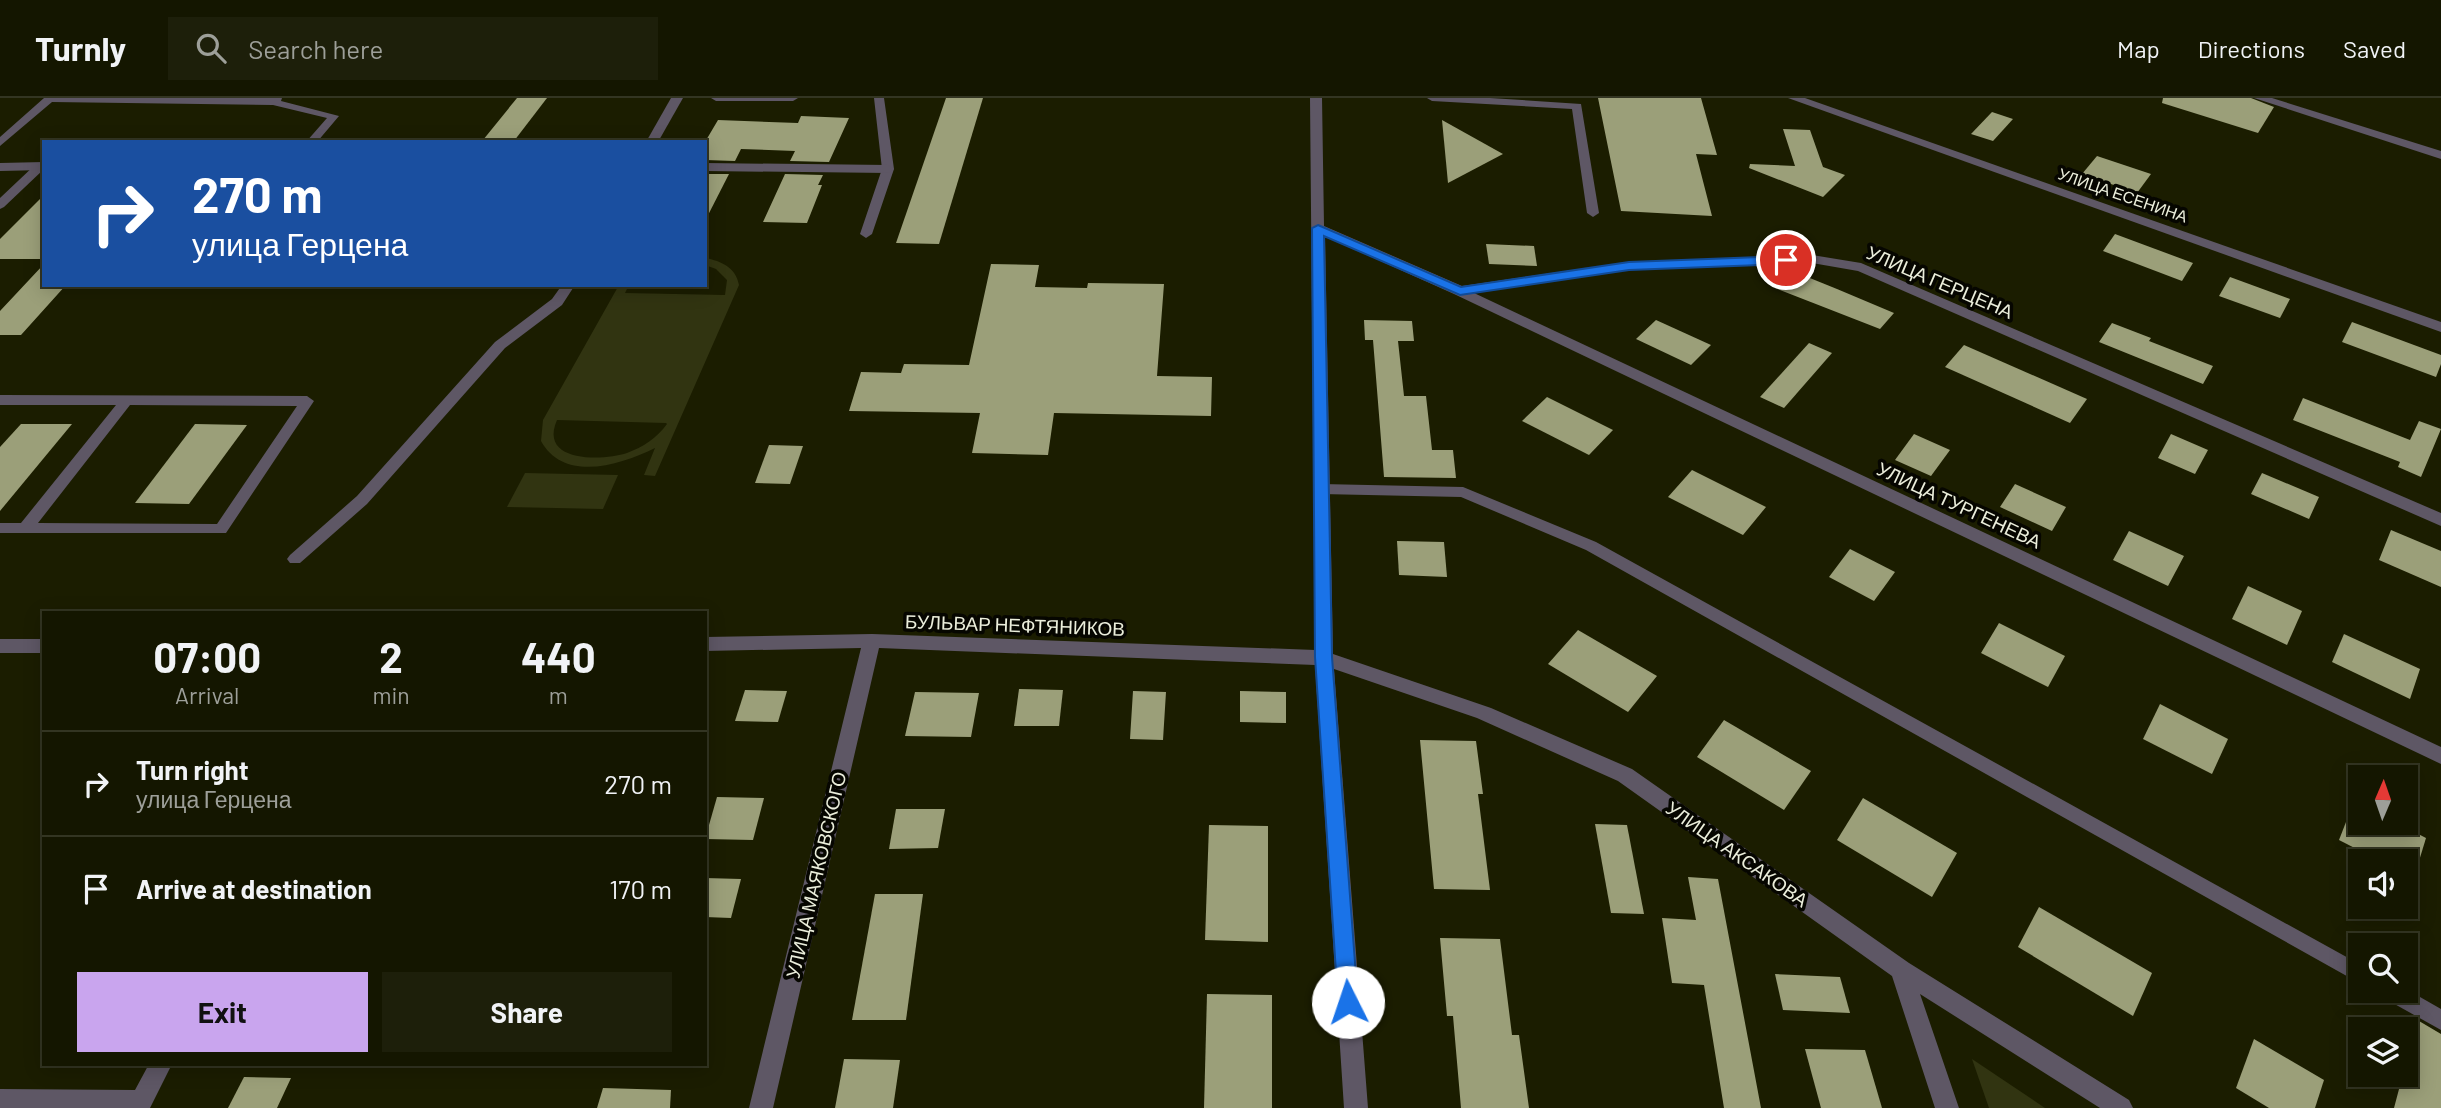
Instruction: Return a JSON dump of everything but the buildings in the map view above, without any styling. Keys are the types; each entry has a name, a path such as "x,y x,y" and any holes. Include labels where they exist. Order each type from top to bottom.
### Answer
{"street":[{"path":"653,140 677,98"},
{"path":"1316,98 1324,657 1356,1108"},
{"name":"УЛИЦА ЕСЕНИНА","path":"1794,98 2441,327"},
{"path":"2260,98 2441,155"},
{"path":"0,167 42,166"},
{"path":"707,167 888,169"},
{"path":"1318,228 1460,291"},
{"name":"УЛИЦА ГЕРЦЕНА","path":"1460,291 1629,266 1812,259 1861,267 2441,520"},
{"name":"УЛИЦА ТУРГЕНЕВА","path":"1460,291 2441,756"},
{"name":"БУЛЬВАР НЕФТЯНИКОВ","path":"707,644 872,641 1324,657"},
{"name":"УЛИЦА МАЯКОВСКОГО","path":"761,1108 872,641"},
{"path":"0,646 42,646"},
{"name":"УЛИЦА АКСАКОВА","path":"1324,657 1484,713 1625,775 1900,970 2121,1108"},
{"path":"1900,970 1947,1108"},
{"path":"0,1101 140,1105 161,1066"}],"lane":[{"path":"716,98 793,98"},
{"path":"866,234 888,169 879,98"},
{"path":"1432,98 1577,106 1593,213"},
{"path":"0,142 49,99 275,100 334,116 313,140"},
{"path":"0,205 42,166"},
{"path":"295,559 362,500 500,345 557,302 568,287"},
{"path":"0,400 307,401 221,529 0,528"},
{"path":"25,528 127,400"},
{"path":"1321,489 1463,492 1591,546 2348,968"},
{"path":"2412,1003 2441,1020"}],"green space":[{"path":"707,258 722,263 731,270 739,285 655,476 644,475 655,448 626,460 594,467 564,462 551,454 541,441 543,420 618,287 628,287 625,293 725,295 727,280 716,269 707,266","holes":["557,420 667,424 649,442 616,456 576,456 564,451 557,444 554,434"]},
{"path":"525,473 618,475 603,509 507,507"},
{"path":"1972,1059 2045,1108 1989,1108"}],"route":[{"path":"1348,1002 1324,657 1318,228 1460,291 1629,266 1786,260"}]}
